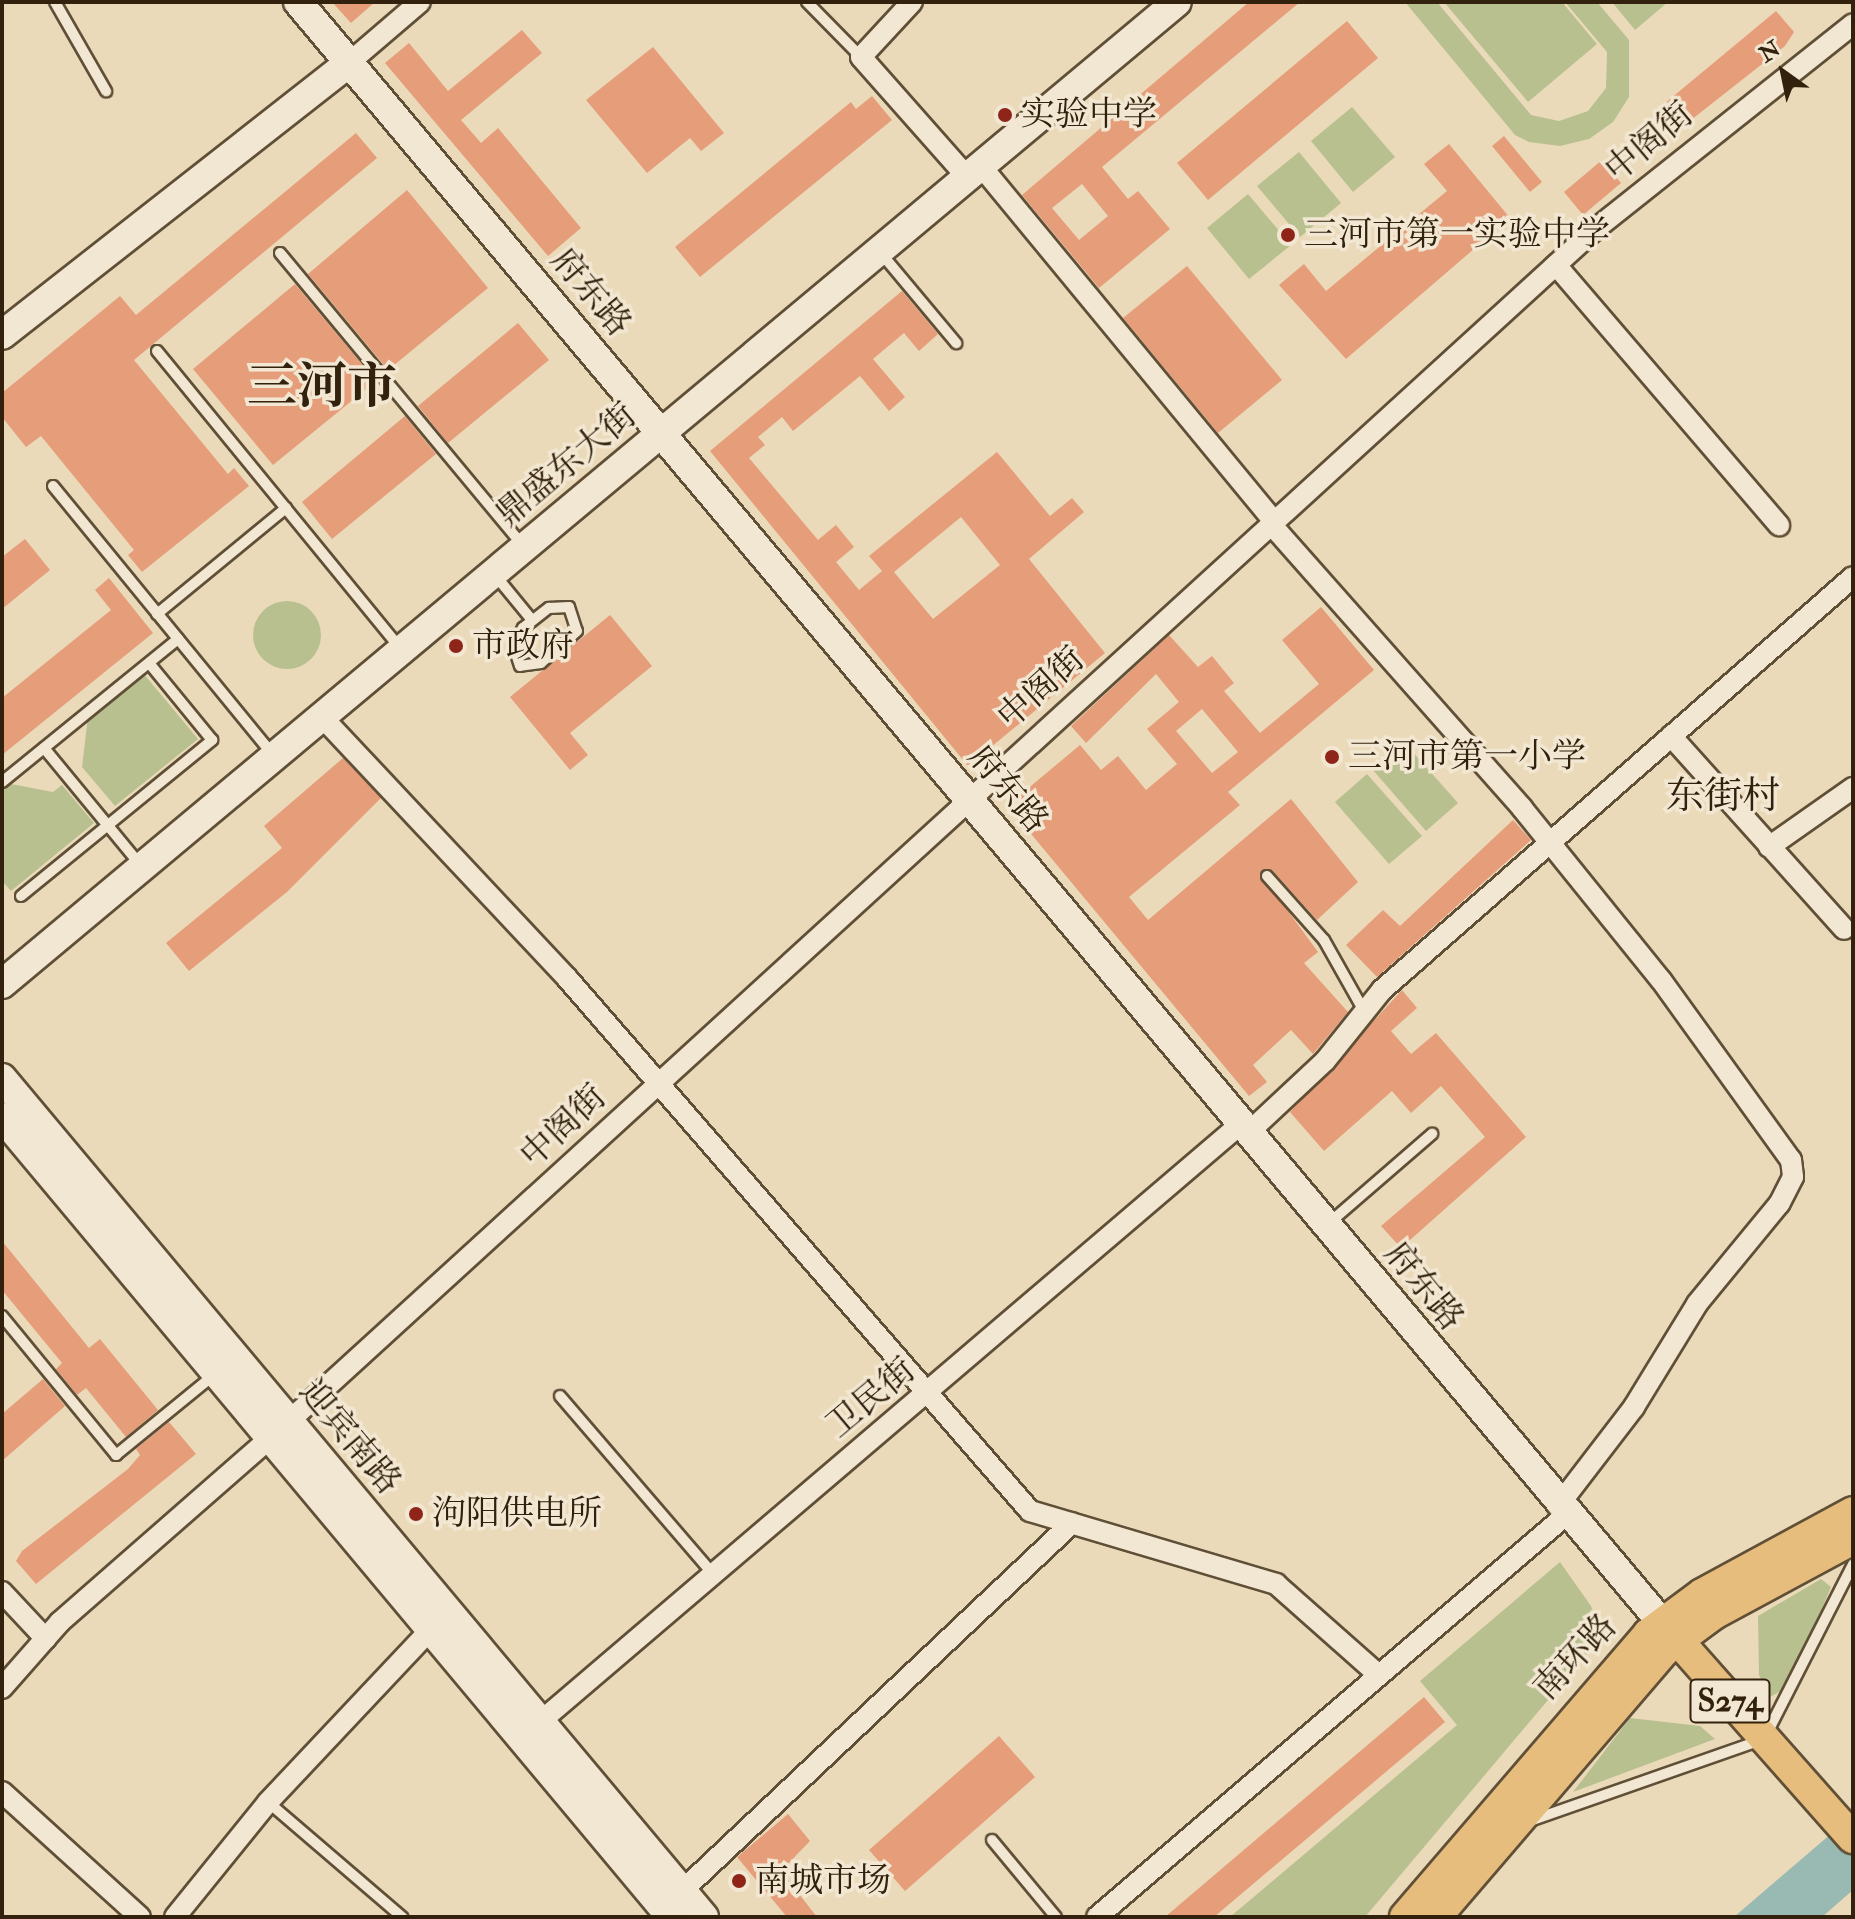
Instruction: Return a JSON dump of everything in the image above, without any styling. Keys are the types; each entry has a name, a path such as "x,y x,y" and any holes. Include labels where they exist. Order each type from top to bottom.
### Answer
{"main road":[{"name":"府东路","path":"298,2 1327,1224 1562,1511 1669,1631"},
{"name":"鼎盛东大街","path":"2,984 1177,2"},
{"path":"2,335 350,62"},
{"name":"迎宾南路","path":"2,1078 280,1429 431,1629 677,1904 704,1917"},
{"name":"迎宾南路","path":"2,1117 217,1373 280,1429 541,1721 677,1904"},
{"name":"南环路","path":"1405,1917 1570,1717 1669,1631 1853,1512"},
{"name":"南环路","path":"1436,1917 1669,1631 1853,1539"},
{"name":"S274","path":"1669,1631 1853,1838"}],"street":[{"path":"350,62 420,2"},
{"path":"912,2 861,57 974,172 1551,843 1782,1143 1793,1177 1752,1244 1697,1304 1634,1407 1562,1511 1379,1675 1097,1917"},
{"name":"中阁街","path":"2,1688 46,1639 1556,265 1699,141 1853,24"},
{"path":"1556,265 1779,525"},
{"name":"卫民街","path":"541,1721 925,1393 1325,1061 1364,1011 1853,577"},
{"path":"322,717 657,1083 1030,1511 1283,1587 1379,1675"},
{"path":"1671,736 1844,929"},
{"path":"1769,847 1853,788"},
{"path":"677,1904 1072,1523"},
{"path":"2,1592 46,1639"},
{"path":"175,1917 268,1802 431,1629"},
{"path":"2,1792 140,1917"}],"lane":[{"path":"55,2 106,91"},
{"path":"807,2 861,57"},
{"path":"879,251 956,343"},
{"path":"280,253 524,547"},
{"path":"157,351 402,650"},
{"path":"53,486 274,757"},
{"path":"157,614 286,508"},
{"path":"494,573 532,620"},
{"path":"563,605 579,624 528,670 514,647 532,620 563,605"},
{"path":"2,782 178,639"},
{"path":"21,896 212,740 149,663"},
{"path":"44,748 142,867"},
{"path":"1267,876 1324,940 1364,1011"},
{"path":"1327,1224 1432,1134"},
{"path":"2,1316 116,1455 217,1373"},
{"path":"560,1396 713,1574"},
{"path":"1509,1828 1764,1739 1853,1564"},
{"path":"268,1802 402,1917"},
{"path":"992,1840 1056,1917"}],"green space":[{"path":"1405,2 1437,2 1531,115 1559,121 1588,111 1606,88 1607,52 1565,2 1597,2 1629,40 1629,97 1613,122 1589,139 1560,146 1529,142 1515,135"},
{"path":"1444,2 1562,2 1597,44 1528,102"},
{"path":"1612,2 1668,2 1635,30"},
{"path":"1352,107 1395,157 1353,192 1311,141"},
{"path":"1299,152 1341,203 1300,237 1257,186"},
{"path":"1248,194 1291,245 1249,279 1207,228"},
{"path":"280,601 294,601 306,606 316,616 321,635 316,654 306,664 294,669 280,669 268,664 258,654 253,642 253,628 258,616 268,606"},
{"path":"143,673 198,739 115,806 82,767 88,717"},
{"path":"1403,741 1458,803 1426,831 1372,769"},
{"path":"1367,774 1422,836 1389,864 1335,802"},
{"path":"11,784 53,792 62,785 94,823 11,891 2,881 2,791"},
{"path":"1560,1562 1591,1606 1602,1636 1365,1917 1230,1917 1457,1725 1420,1681"},
{"path":"1821,1579 1831,1587 1821,1611 1783,1690 1770,1697 1759,1675 1758,1616"},
{"path":"1630,1718 1700,1726 1715,1739 1573,1792"}],"water":[{"path":"1853,1815 1853,1890 1822,1917 1734,1917"}],"building":[{"path":"332,2 375,2 351,23"},
{"path":"1249,2 1300,2 1102,167 1128,199 1138,191 1170,229 1099,288 1022,195","holes":["1082,184 1108,216 1079,240 1052,208"]},
{"path":"1776,11 1794,32 1785,46 1677,131 1658,109"},
{"path":"1347,21 1378,58 1208,200 1177,163"},
{"path":"522,30 542,53 461,120 481,143 498,128 581,228 548,256 385,63 409,43 448,91"},
{"path":"653,47 724,133 701,151 690,138 647,173 586,100"},
{"path":"872,96 892,120 700,277 675,247 851,102 856,109"},
{"path":"356,133 377,158 134,360 228,474 234,468 249,486 142,572 128,555 134,550 41,436 26,447 2,417 2,393 120,296 136,315"},
{"path":"1504,136 1542,182 1530,192 1492,146"},
{"path":"1449,144 1510,218 1346,359 1279,285 1304,264 1326,291 1447,191 1424,164"},
{"path":"1602,160 1621,183 1583,215 1564,192"},
{"path":"407,190 488,288 388,370 308,274"},
{"path":"1187,266 1282,380 1218,433 1123,318"},
{"path":"295,284 376,381 273,465 193,369"},
{"path":"902,291 938,334 919,351 904,333 873,359 905,397 889,411 860,376 793,431 782,417 758,437 765,445 749,458 818,540 836,525 854,547 836,562 859,590 882,571 869,556 997,452 1050,516 1072,498 1084,512 1029,559 1105,653 968,766 710,451","holes":["961,517 1000,565 933,619 894,572"]},
{"path":"518,323 549,360 448,443 418,406"},
{"path":"405,416 436,454 332,539 302,502"},
{"path":"25,539 50,570 2,609 2,557"},
{"path":"109,578 153,633 2,755 2,698 111,610 95,590"},
{"path":"1321,607 1374,670 1228,792 1240,805 1129,897 1148,920 1291,799 1358,882 1317,920 1272,870 1260,873 1318,952 1304,963 1348,1012 1313,1054 1291,1030 1253,1065 1267,1082 1249,1096 1017,817 1019,796 1080,745 1101,770 1118,756 1146,790 1177,764 1147,729 1179,702 1156,674 1086,743 1071,726 1169,635 1198,667 1212,656 1234,683 1224,691 1260,733 1319,684 1282,640","holes":["1202,709 1238,752 1212,773 1176,731"]},
{"path":"610,615 652,666 570,733 588,755 570,770 510,697"},
{"path":"343,758 381,798 287,892 189,971 166,943 282,848 264,826"},
{"path":"1513,820 1531,840 1377,977 1346,945 1383,910 1400,926"},
{"path":"1402,990 1417,1008 1391,1031 1411,1054 1436,1033 1526,1137 1401,1248 1381,1226 1485,1137 1441,1086 1411,1113 1392,1091 1324,1151 1290,1112"},
{"path":"2,1241 89,1348 100,1339 158,1410 126,1437 86,1388 77,1395 56,1369 62,1363 2,1290"},
{"path":"43,1379 65,1406 2,1461 2,1414"},
{"path":"169,1422 196,1454 36,1584 16,1561 22,1551 128,1469 140,1455 136,1449"},
{"path":"1424,1697 1445,1722 1214,1917 1165,1917"},
{"path":"999,1736 1035,1777 905,1891 869,1850"},
{"path":"788,1814 810,1841 781,1871 817,1917 787,1917 737,1857"}],"place":[{"name":"实验中学","path":"1005,115"},
{"name":"三河市第一实验中学","path":"1288,235"},
{"name":"市政府","path":"456,646"},
{"name":"三河市第一小学","path":"1332,757"},
{"name":"泃阳供电所","path":"416,1514"},
{"name":"南城市场","path":"739,1881"}],"district":[{"name":"三河市","path":"322,388"},
{"name":"东街村","path":"1723,797"}]}
